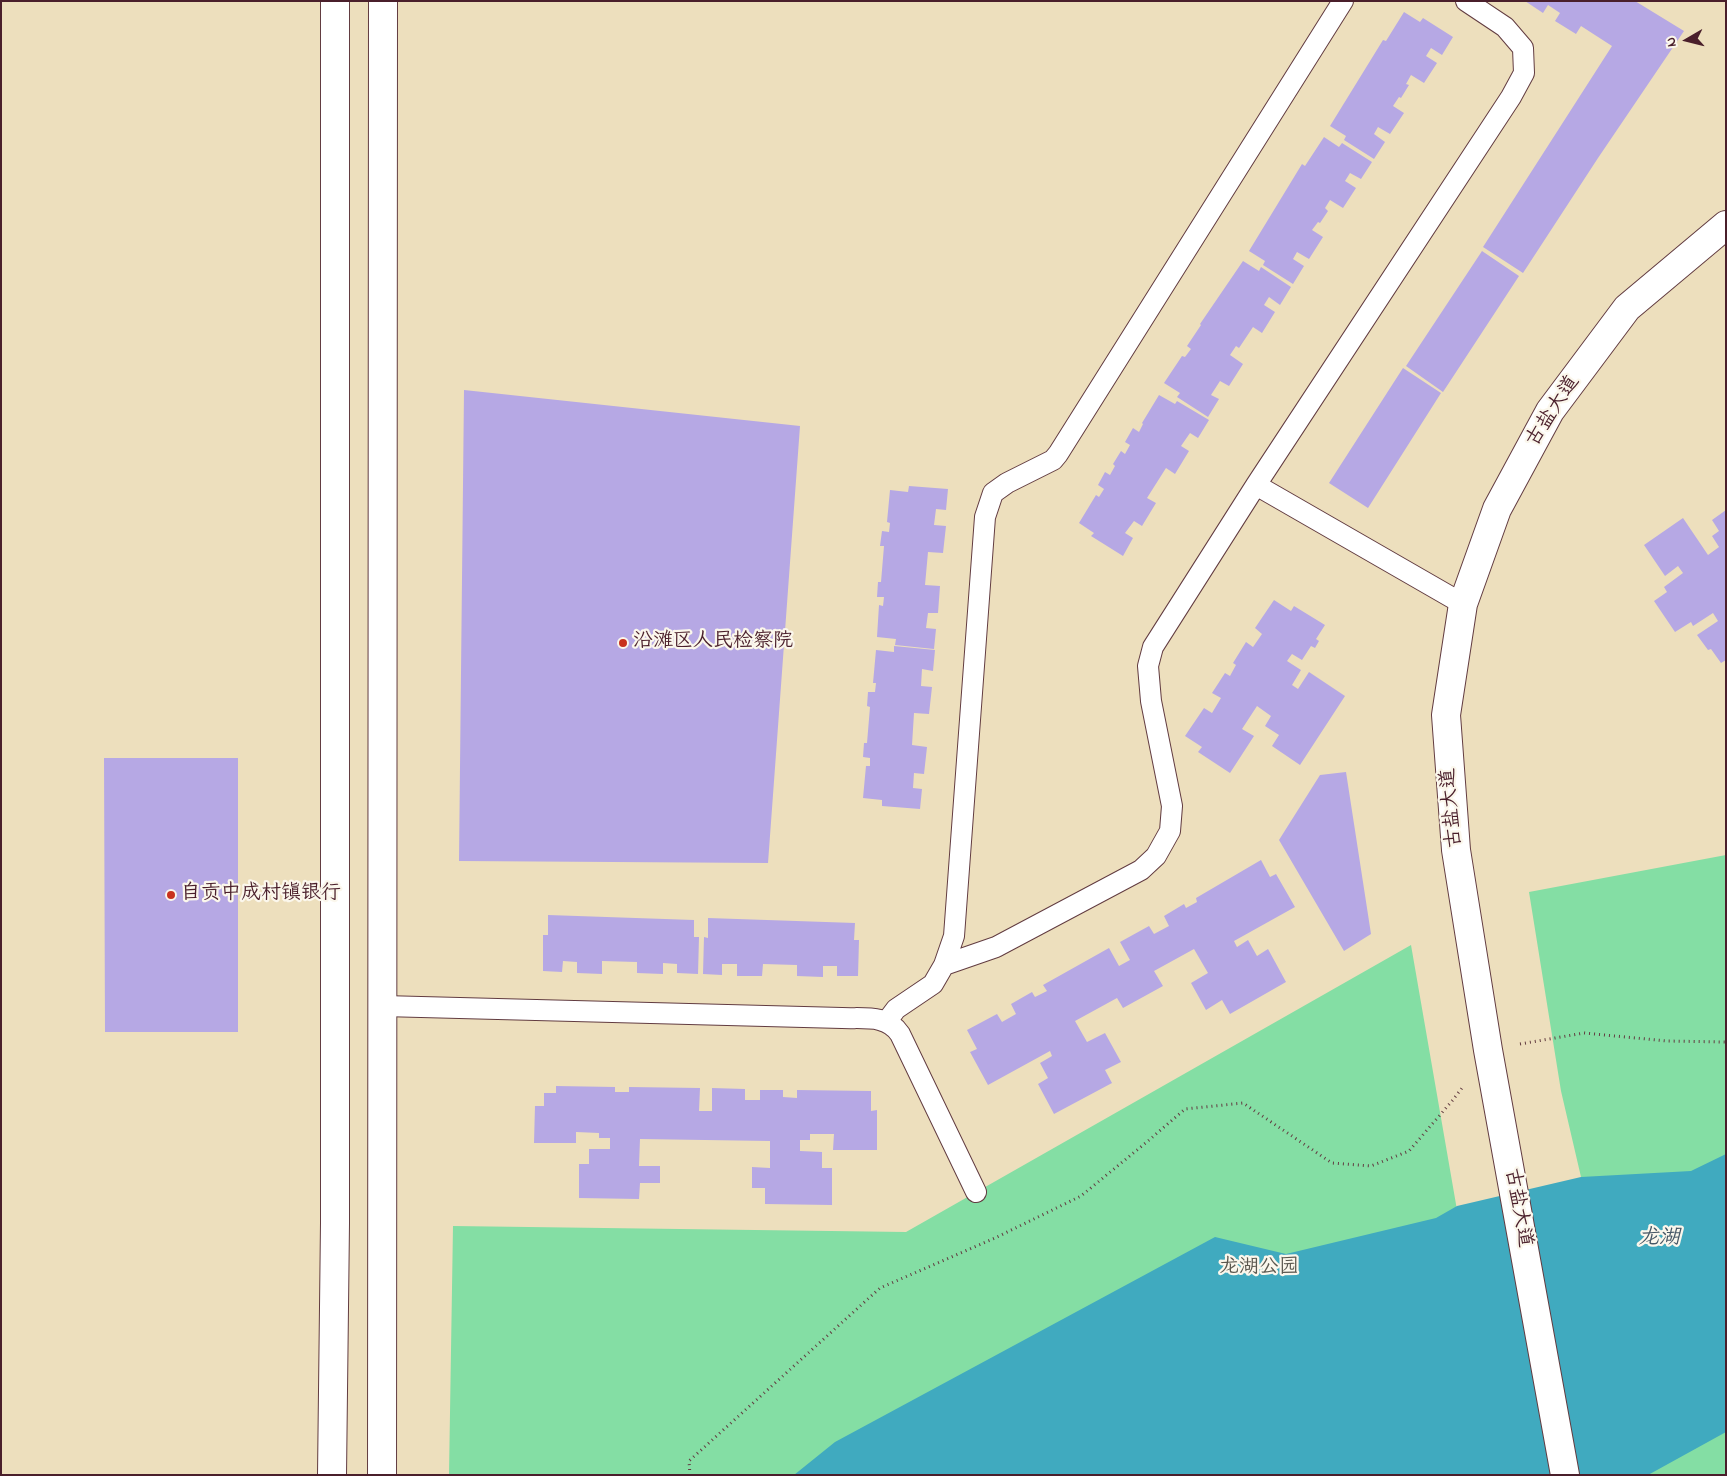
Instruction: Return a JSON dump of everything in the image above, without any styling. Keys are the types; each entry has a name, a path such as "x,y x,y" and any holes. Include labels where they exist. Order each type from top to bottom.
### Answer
{"main road":[{"path":"332,1475 335,1224 335,1"},
{"path":"382,1475 383,1"},
{"name":"古盐大道","path":"1565,1475 1488,1050 1456,850 1446,715 1463,604 1497,508 1550,411 1627,308 1726,225"}],"lane":[{"path":"887,1021 896,1009 933,984 944,965 954,936 985,516 993,493 1007,483 1053,460 1058,454 1343,1"},
{"path":"944,965 996,947 1141,870 1156,856 1170,831 1172,806 1151,701 1148,666 1153,647 1256,485 1511,98 1524,73 1523,48 1505,26 1466,1"},
{"path":"1256,485 1463,604"},
{"path":"383,1006 842,1018 887,1021 894,1025 900,1034 976,1192"}],"path":[{"path":"690,1475 689,1461 880,1288 995,1238 1081,1196 1148,1142 1185,1109 1243,1103 1332,1164 1371,1166 1409,1151 1452,1101 1488,1050 1584,1033 1667,1041 1726,1042"}],"green space":[{"path":"1726,855 1726,1475 1628,1475 1581,1177 1561,1091 1529,892"},
{"name":"龙湖公园","path":"1411,945 1503,1475 449,1475 453,1226 906,1232"}],"water":[{"name":"龙湖","path":"1726,1154 1726,1432 1648,1475 794,1475 835,1442 1215,1237 1286,1254 1436,1218 1457,1206 1581,1177 1691,1171"}],"building":[{"path":"1525,1 1635,1 1684,31 1523,273 1483,247 1612,46 1581,26 1576,34 1555,21 1560,13 1548,5 1543,13"},
{"path":"1404,12 1420,22 1423,18 1453,37 1442,55 1431,48 1426,56 1437,63 1424,83 1411,75 1406,84 1409,85 1401,98 1399,97 1393,106 1404,113 1390,134 1378,127 1374,134 1385,142 1374,159 1344,140 1346,136 1330,126 1383,40 1386,41"},
{"path":"1324,137 1339,147 1342,143 1372,162 1361,179 1350,173 1345,181 1356,188 1343,208 1330,200 1325,208 1328,211 1320,223 1318,222 1312,230 1323,237 1309,259 1297,252 1293,259 1304,266 1293,284 1263,265 1265,261 1249,251 1302,164 1305,166"},
{"path":"1482,251 1519,276 1443,392 1406,366"},
{"path":"1243,261 1259,271 1261,267 1291,287 1280,305 1269,297 1264,305 1275,312 1262,333 1253,327 1239,348 1236,346 1230,355 1243,364 1229,386 1220,381 1211,395 1219,399 1208,417 1177,397 1180,393 1164,383 1182,356 1185,357 1191,349 1187,346 1200,324"},
{"path":"1403,368 1441,393 1368,508 1329,483"},
{"name":"沿滩区人民检察院","path":"464,390 800,426 768,863 459,861"},
{"path":"1159,395 1175,404 1177,401 1209,420 1198,438 1190,433 1181,446 1189,451 1175,474 1166,468 1147,498 1156,503 1142,526 1134,521 1125,533 1133,538 1123,556 1091,536 1094,533 1079,523 1096,495 1099,497 1104,489 1098,485 1105,472 1110,475 1115,466 1113,464 1121,451 1125,454 1130,445 1125,442 1133,428 1139,432 1142,423"},
{"path":"909,486 948,489 946,510 936,509 934,525 946,526 943,553 928,552 925,585 940,586 938,613 928,613 926,628 936,629 934,649 895,645 896,639 877,637 879,605 883,606 884,597 877,597 878,582 881,582 884,546 880,546 882,531 889,532 890,523 887,522 890,490 908,492"},
{"path":"1726,510 1726,660 1721,663 1711,649 1708,650 1697,635 1718,621 1713,613 1693,626 1691,622 1675,632 1654,601 1667,592 1664,587 1683,573 1678,566 1665,576 1644,545 1683,518 1708,555 1719,547 1712,536 1719,531 1712,520"},
{"path":"1274,600 1291,611 1294,606 1325,625 1316,639 1319,641 1315,648 1311,646 1302,660 1292,654 1287,661 1301,670 1292,685 1298,689 1309,672 1345,696 1300,765 1272,746 1279,735 1265,726 1271,716 1257,706 1242,729 1254,736 1230,773 1198,752 1202,747 1185,736 1204,708 1212,713 1221,698 1212,693 1225,673 1230,676 1236,665 1233,663 1246,642 1253,647 1262,634 1255,628"},
{"path":"894,646 935,650 933,671 922,669 921,686 932,687 929,714 914,713 912,745 927,747 924,774 914,773 913,788 922,789 920,809 882,806 882,800 863,798 866,766 870,766 870,758 863,757 864,743 867,743 870,707 867,706 868,692 875,692 876,683 873,683 876,650 894,652"},
{"name":"自贡中成村镇银行","path":"104,758 238,758 238,1032 105,1032"},
{"path":"1346,772 1371,934 1344,951 1279,840 1320,775"},
{"path":"1261,860 1270,877 1276,874 1295,907 1234,941 1237,947 1248,940 1257,956 1268,949 1286,982 1230,1014 1222,1000 1206,1010 1191,983 1208,973 1194,949 1154,971 1163,986 1123,1008 1117,998 1075,1021 1087,1042 1105,1033 1121,1062 1105,1070 1112,1083 1054,1114 1038,1084 1048,1078 1040,1063 1052,1056 1050,1051 988,1085 970,1052 977,1049 967,1030 997,1014 1002,1022 1016,1014 1011,1004 1032,992 1035,997 1047,991 1043,985 1109,948 1119,966 1130,960 1120,942 1149,926 1154,934 1169,926 1164,916 1184,904 1186,908 1197,902 1196,898"},
{"path":"548,915 694,920 694,937 699,937 698,974 677,973 677,964 663,963 663,974 637,973 637,962 602,961 602,974 577,973 577,962 563,961 562,972 543,971 543,935 548,935"},
{"path":"708,918 855,923 854,940 859,940 858,976 837,976 837,966 823,966 823,977 797,976 797,965 763,964 762,976 737,976 737,964 722,964 722,975 703,974 704,937 708,938"},
{"path":"556,1086 615,1087 615,1092 629,1092 629,1087 700,1088 699,1111 712,1111 712,1088 745,1089 745,1100 760,1100 760,1090 783,1090 783,1097 797,1098 797,1090 871,1091 871,1111 877,1110 877,1150 833,1150 834,1134 810,1134 810,1140 800,1140 800,1151 822,1152 822,1168 832,1168 832,1205 765,1204 765,1188 752,1188 752,1167 770,1168 770,1141 640,1139 639,1166 660,1166 660,1183 640,1183 639,1199 579,1198 579,1164 589,1164 589,1149 610,1149 610,1138 599,1138 599,1133 576,1132 576,1143 534,1143 535,1106 544,1106 544,1093 556,1093"}],"place":[{"name":"沿滩区人民检察院","path":"623,643"},
{"name":"自贡中成村镇银行","path":"171,895"}]}
